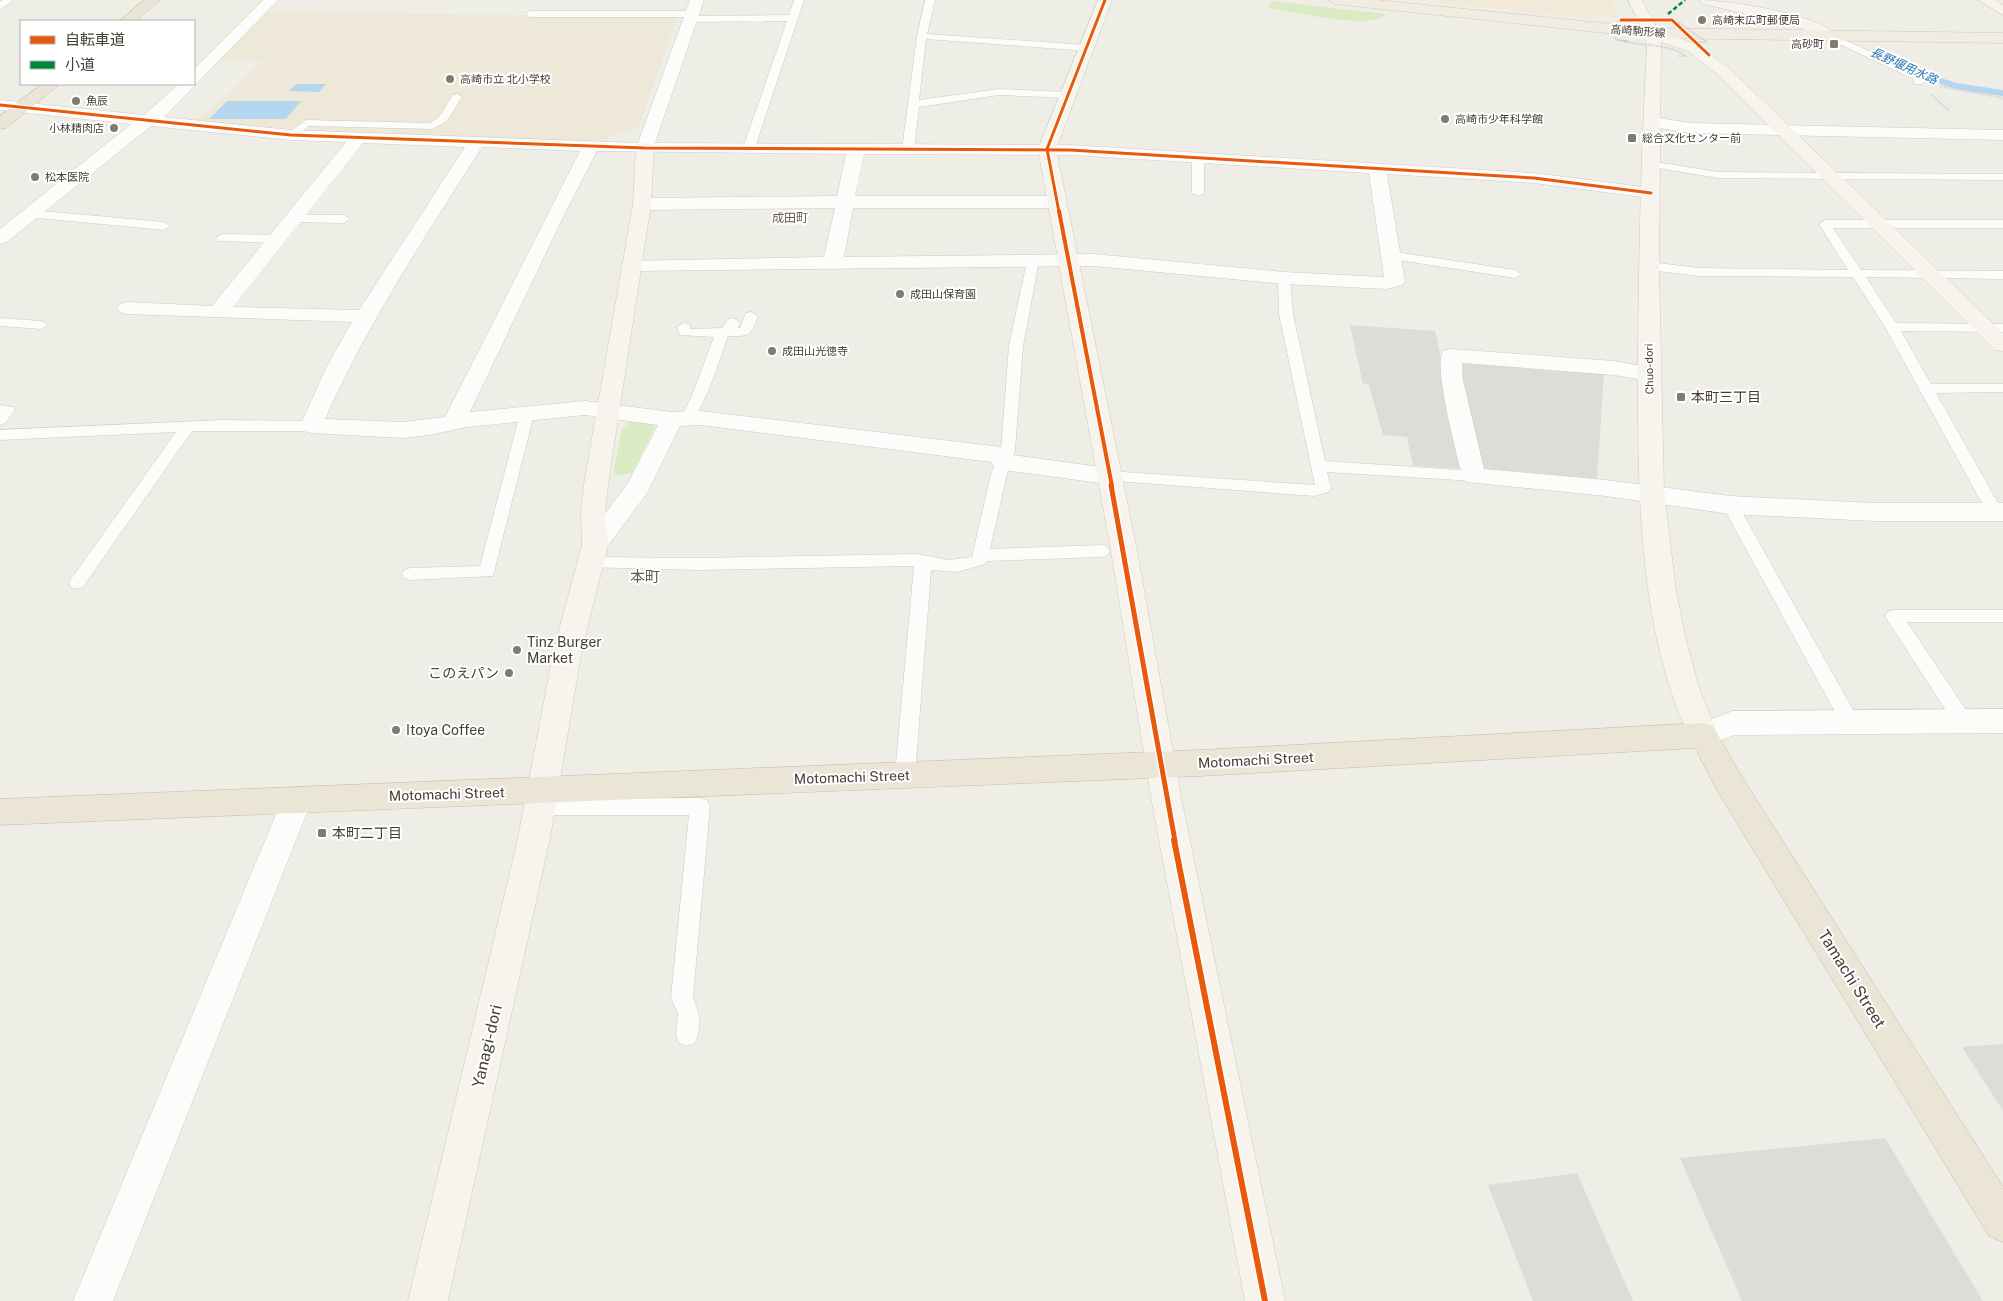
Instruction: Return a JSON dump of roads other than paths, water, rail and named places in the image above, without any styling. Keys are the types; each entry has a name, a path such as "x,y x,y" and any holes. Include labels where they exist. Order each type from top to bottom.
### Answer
{"highway":[{"path":"129,20 153,0"},
{"path":"0,124 51,85"},
{"name":"Motomachi Street","path":"0,812 297,800 541,798 905,774 1161,764 1657,740 1703,735"},
{"name":"Tamachi Street","path":"1703,735 1729,783 2003,1222"}],"main road":[{"name":"高崎駒形線","path":"1336,0 1651,34 2003,38"}],"street":[{"path":"195,77 271,0"},
{"path":"1105,0 1047,149 1108,476 1124,551 1161,764 1264,1301"},
{"path":"1635,0 1651,34 1693,48 1723,71 1930,274 1994,328 2003,345"},
{"path":"1706,0 1798,21 1814,27 1827,35"},
{"path":"1985,0 2003,11"},
{"path":"645,148 693,11"},
{"name":"Chuo-dori","path":"1651,34 1653,122 1650,164 1649,266 1651,493 1664,600 1673,643 1685,690 1703,735"},
{"path":"0,238 140,125 150,120 187,85"},
{"path":"0,105 291,135 359,137 427,133 477,142 645,148 1047,149 1562,180 1651,192"},
{"path":"1653,122 1690,128 2003,135"},
{"path":"218,312 359,137"},
{"path":"477,142 402,256 366,316 338,366 312,426 403,430 586,408 1000,456 1003,462 1108,476"},
{"path":"453,423 488,360 507,314 591,146"},
{"name":"Yanagi-dori","path":"428,1301 534,838 568,649 593,554 593,514 596,484 610,411 642,204 645,148"},
{"path":"832,263 856,148"},
{"path":"632,265 1067,260 1192,268 1284,278 1386,283 1395,280 1389,255 1377,169"},
{"path":"642,204 1056,202"},
{"path":"127,308 366,316"},
{"path":"1649,374 1614,368 1451,356 1452,380 1474,476 1651,493 1730,505 1874,512 1999,512"},
{"path":"593,554 638,487 680,418"},
{"path":"1703,735 1733,723 1849,720 2003,720"},
{"path":"93,1301 297,800"}],"lane":[{"path":"0,6 9,0"},
{"path":"749,148 799,0"},
{"path":"908,149 922,36 930,0"},
{"path":"530,14 693,11 793,18"},
{"path":"1827,35 1920,78 1918,82"},
{"path":"922,36 1087,48"},
{"path":"914,104 999,92 1067,95"},
{"path":"291,135 306,123 427,133 443,119 457,97"},
{"path":"1198,158 1198,193"},
{"path":"1650,164 1718,175 2003,177"},
{"path":"31,214 164,226"},
{"path":"294,218 344,219"},
{"path":"1999,512 1926,389 1892,327 1825,224 2003,224"},
{"path":"222,238 277,240"},
{"path":"1389,255 1515,274"},
{"path":"593,554 732,564 917,560 923,562 971,564 978,560 1010,438 1016,346 1033,261"},
{"path":"1649,266 1699,272 2003,275"},
{"path":"1108,476 1314,491 1323,488 1286,314 1284,278"},
{"path":"684,327 685,332 689,333 722,334 746,332 751,316"},
{"path":"0,322 41,325"},
{"path":"680,418 698,398 722,334 731,329 733,322"},
{"path":"1892,327 1994,328"},
{"path":"1926,389 2003,388"},
{"path":"0,410 8,410 0,420"},
{"path":"410,574 487,572 528,414"},
{"path":"0,435 187,427 312,426"},
{"path":"77,583 187,427"},
{"path":"1319,466 1474,476"},
{"path":"1730,505 1849,720"},
{"path":"980,555 1102,551"},
{"path":"905,774 923,562"},
{"path":"1963,720 1894,616 2003,616"},
{"path":"541,798 700,806 682,998 689,1013 687,1035"}],"water":[{"path":"296,84 326,84 319,92 289,91"},
{"path":"227,101 301,101 286,119 209,119"}],"waterway":[{"name":"長野堰用水路","path":"1913,72 1956,86 2003,93"}],"place":[{"name":"高崎末広町郵便局","path":"1702,20"},
{"name":"高砂町","path":"1834,44"},
{"name":"高崎市立 北小学校","path":"450,79"},
{"name":"魚辰","path":"76,101"},
{"name":"高崎市少年科学館","path":"1445,119"},
{"name":"小林精肉店","path":"114,128"},
{"name":"総合文化センター前","path":"1632,138"},
{"name":"松本医院","path":"35,177"},
{"name":"成田山保育園","path":"900,294"},
{"name":"成田山光徳寺","path":"772,351"},
{"name":"本町三丁目","path":"1681,397"},
{"name":"Tinz Burger Market","path":"517,650"},
{"name":"このえパン","path":"509,673"},
{"name":"Itoya Coffee","path":"396,730"},
{"name":"本町二丁目","path":"322,833"}],"district":[{"name":"成田町","path":"790,218"},
{"name":"本町","path":"645,576"}]}
